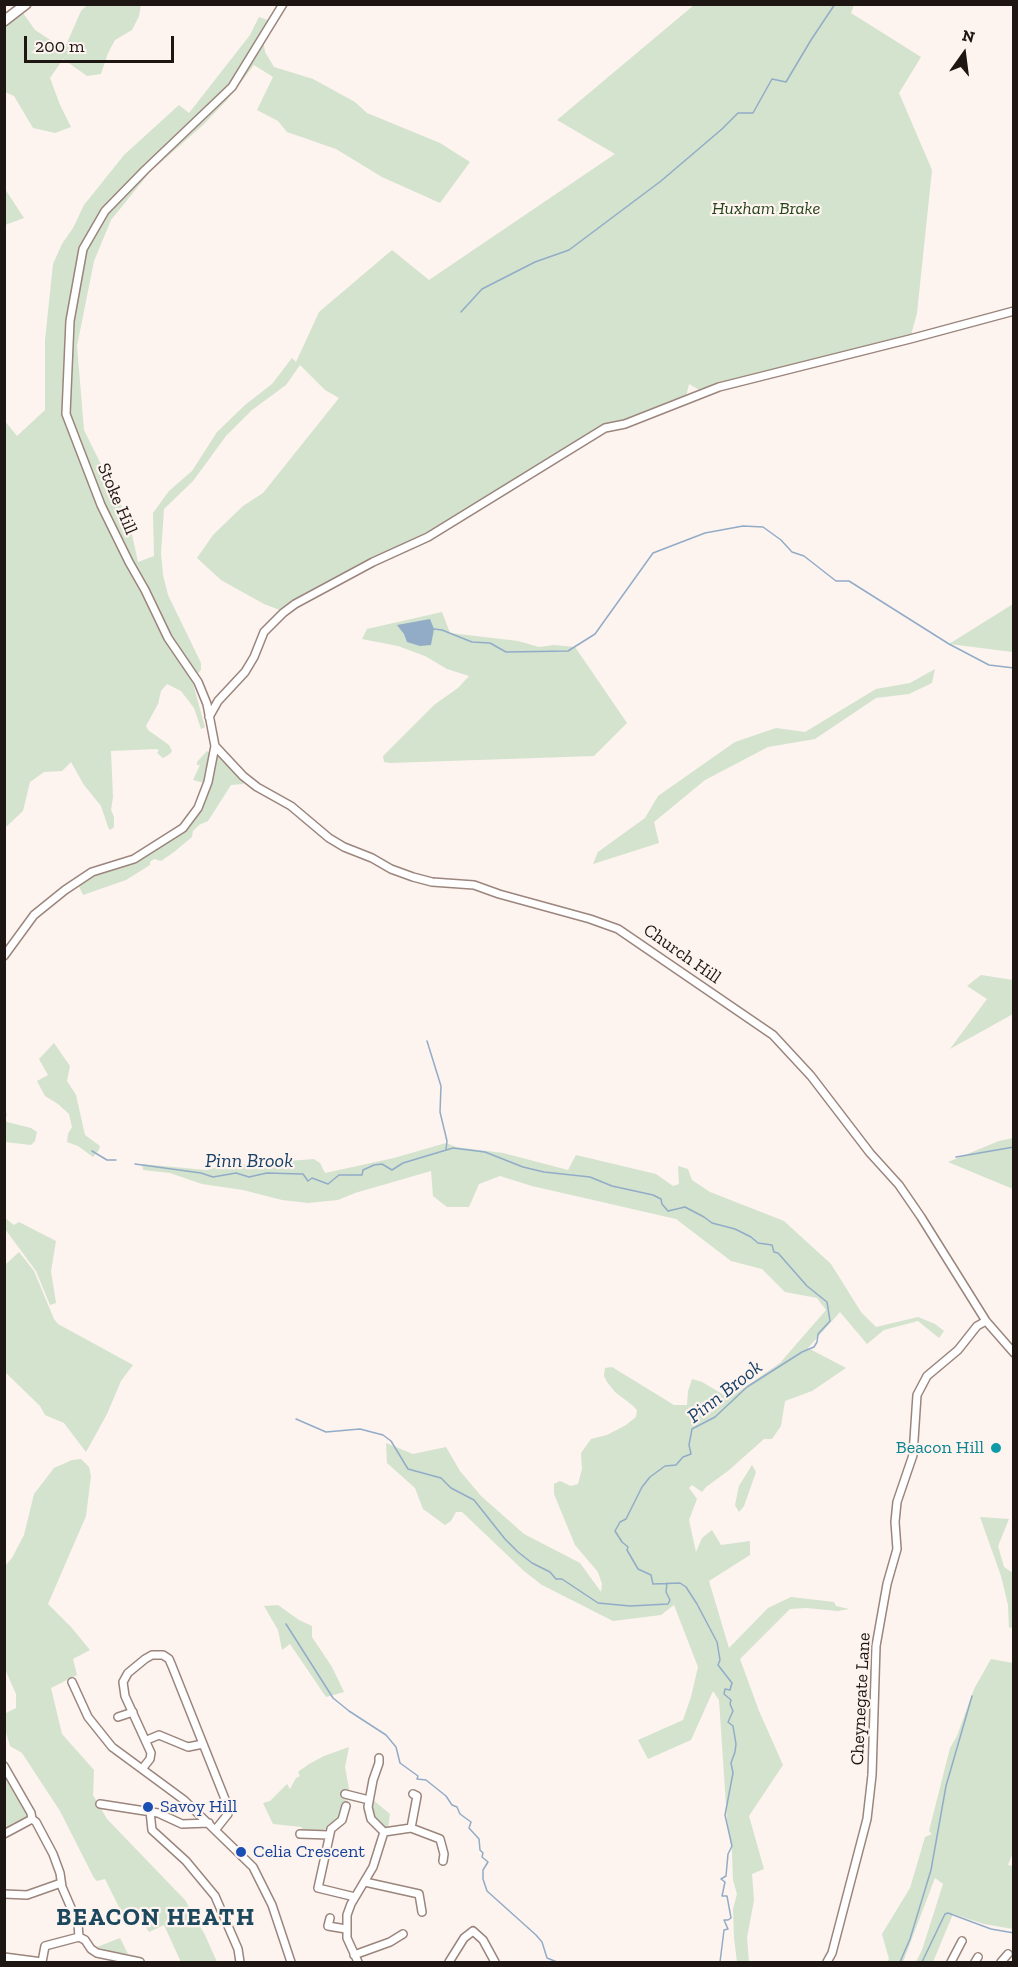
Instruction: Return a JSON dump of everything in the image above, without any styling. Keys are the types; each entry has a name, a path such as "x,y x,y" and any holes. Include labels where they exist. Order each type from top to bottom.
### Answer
{"main road":[{"path":"4,21 26,4"}],"street":[{"name":"Stoke Hill","path":"4,956 34,915 65,890 92,872 134,858 183,828 198,808 208,782 214,746 207,704 198,682 168,638 101,505 66,414 70,321 83,249 105,211 232,87 283,4"},
{"path":"209,717 215,705 245,672 264,633 295,604 373,562 428,537 605,429 625,424 718,387 910,339 1014,310"},
{"path":"207,704 215,705"},
{"name":"Church Hill","path":"214,746 256,788 291,806 329,838 344,847 413,877 432,882 474,885 618,929 773,1035 812,1076 870,1153 899,1185 987,1321 1014,1353"},
{"name":"Cheynegate Lane","path":"827,1962 832,1953 867,1819 872,1775 876,1646 886,1584 897,1549 895,1522 897,1502 913,1455 917,1395 927,1376 958,1350 977,1326 987,1321"},
{"path":"142,1769 152,1755 123,1690 124,1679 152,1655 164,1655 172,1666 229,1810 226,1818 216,1829"},
{"path":"72,1682 88,1717 102,1736 121,1754 196,1811 246,1859 258,1874 272,1905 291,1962"},
{"path":"117,1717 133,1712"},
{"path":"147,1740 159,1735 188,1747 203,1744"},
{"path":"379,1758 379,1763 369,1779 368,1807 371,1818 384,1832"},
{"path":"4,1766 53,1854 61,1883 78,1924 79,1937"},
{"path":"345,1794 369,1800"},
{"path":"411,1828 415,1795 427,1797"},
{"path":"100,1804 110,1809 164,1814 178,1822 188,1824 209,1823"},
{"path":"346,1806 342,1820 332,1827 315,1887 355,1897"},
{"path":"150,1811 152,1830 186,1861 215,1896 234,1940 240,1962"},
{"path":"188,1824 196,1811"},
{"path":"4,1834 32,1819"},
{"path":"384,1832 411,1828 440,1839"},
{"path":"358,1962 348,1942 345,1929 348,1910 377,1856 384,1832"},
{"path":"300,1834 329,1835"},
{"path":"440,1839 448,1834"},
{"path":"440,1839 444,1854 443,1861"},
{"path":"365,1882 419,1894"},
{"path":"4,1894 27,1895 61,1883"},
{"path":"419,1894 425,1888"},
{"path":"419,1894 422,1912"},
{"path":"328,1925 345,1929"},
{"path":"392,1929 395,1939"},
{"path":"449,1962 464,1938 473,1930 483,1940 495,1962"},
{"path":"354,1954 403,1934"},
{"path":"4,1957 42,1962 45,1946 79,1937 97,1953 140,1962"},
{"path":"951,1962 962,1941"},
{"path":"1001,1962 1008,1954"}],"green space":[{"path":"87,5 141,5 139,16 132,30 115,40 101,74 87,76 63,59 50,78 71,127 55,133 33,128 14,96 5,92 4,27 23,13 35,30 58,45 66,45 81,11"},
{"name":"Huxham Brake","path":"694,5 854,5 851,13 921,57 899,93 932,170 917,313 910,339 701,391 689,384 686,397 647,411 606,431 559,458 514,490 455,526 333,583 290,614 264,604 221,580 197,558 213,535 243,506 263,493 339,398 325,390 300,365 286,385 252,410 226,436 193,481 164,509 161,553 163,575 168,595 201,663 201,670 192,680 205,727 201,729 194,708 181,691 167,684 161,691 158,704 146,726 148,730 169,745 172,751 170,754 163,758 156,749 111,751 113,797 111,810 114,827 110,830 108,827 101,806 84,785 71,762 62,771 44,772 30,782 23,811 7,826 5,825 4,420 17,436 45,410 45,340 53,264 84,205 124,155 179,105 189,113 250,35 259,17 270,21 262,33 265,52 274,67 313,79 355,102 367,113 440,143 470,162 440,203 382,177 336,149 287,132 278,121 257,110 273,77 254,65 228,99 203,125 150,172 111,220 94,261 77,346 84,430 129,521 138,562 154,556 153,513 169,491 192,471 217,432 245,405 272,384 292,358 296,362 319,312 392,250 429,280 615,154 557,120"},
{"path":"5,189 24,218 4,225"},
{"path":"1013,604 1013,652 949,644"},
{"path":"442,612 450,633 518,641 539,647 554,645 575,647 627,723 594,756 384,762 383,756 434,705 458,688 469,676 447,669 425,656 398,646 362,639 367,629"},
{"path":"935,669 932,683 909,694 876,698 815,739 768,747 705,780 654,822 659,843 593,864 598,852 645,818 658,796 735,742 776,728 805,732 876,689 910,683"},
{"path":"219,748 248,775 243,784 231,785 208,821 199,825 193,831 192,837 174,852 161,861 154,859 150,865 126,880 83,895 78,884 95,873 134,861 153,852 188,826 208,784 193,780 200,765 197,765 197,762 207,751 212,754"},
{"path":"981,975 1013,980 1013,1014 950,1049 987,999 967,986"},
{"path":"54,1043 70,1066 67,1081 76,1095 85,1135 100,1146 93,1157 78,1146 67,1142 72,1127 69,1114 45,1096 37,1081 48,1075 39,1059"},
{"path":"5,1119 7,1122 31,1128 37,1132 35,1141 31,1145 5,1142"},
{"path":"1013,1138 1013,1189 948,1162 999,1141"},
{"path":"446,1143 456,1147 503,1153 568,1170 576,1155 656,1174 673,1186 679,1184 678,1166 688,1169 692,1180 710,1192 784,1221 831,1264 861,1312 876,1327 918,1317 935,1324 944,1331 939,1338 918,1321 884,1330 867,1344 840,1312 808,1348 846,1368 812,1391 785,1401 781,1426 772,1439 764,1439 702,1492 692,1485 689,1488 697,1499 689,1520 696,1552 702,1538 712,1530 721,1545 750,1541 750,1555 709,1581 729,1648 768,1608 791,1597 834,1602 836,1606 849,1609 838,1611 790,1609 740,1659 759,1711 783,1765 749,1816 764,1869 752,1874 754,1900 747,1938 749,1962 737,1962 734,1938 733,1909 737,1894 733,1880 727,1820 719,1700 713,1691 691,1740 648,1759 638,1740 683,1720 691,1697 698,1667 674,1605 661,1615 613,1621 542,1585 462,1512 456,1512 451,1521 445,1525 423,1509 415,1488 387,1463 386,1443 413,1454 446,1447 460,1471 481,1496 524,1534 580,1563 601,1592 602,1584 598,1572 575,1545 554,1494 554,1484 560,1481 571,1486 578,1484 582,1469 581,1453 591,1439 607,1435 636,1417 637,1410 615,1392 607,1382 604,1376 605,1368 612,1367 674,1405 687,1405 692,1379 702,1382 729,1398 780,1363 826,1310 817,1298 785,1292 762,1269 731,1261 676,1219 532,1186 500,1176 479,1184 469,1207 447,1207 433,1196 431,1171 338,1200 308,1203 202,1184 170,1173 143,1170 142,1164 206,1170 223,1166 314,1159 320,1163 325,1173 394,1158"},
{"path":"5,1218 14,1225 19,1222 56,1241 51,1271 56,1303 50,1305 36,1271 5,1229"},
{"path":"19,1252 34,1271 58,1324 133,1365 121,1381 107,1414 86,1452 64,1423 45,1415 40,1406 5,1372 5,1265"},
{"path":"81,1459 89,1467 91,1476 86,1516 48,1604 90,1650 73,1659 77,1675 51,1688 62,1734 94,1770 93,1795 107,1819 185,1900 217,1962 181,1962 164,1925 149,1932 137,1912 124,1917 105,1879 97,1881 94,1878 60,1811 22,1753 10,1746 5,1732 4,1714 16,1708 16,1694 5,1669 5,1566 24,1535 34,1494 54,1468 72,1460"},
{"path":"752,1465 756,1472 744,1506 739,1512 735,1505 739,1486"},
{"path":"980,1517 1009,1519 998,1546 1004,1567 1013,1573 1013,1627 1009,1628 1008,1605 1001,1576"},
{"path":"278,1605 312,1626 312,1637 332,1667 344,1692 326,1697 290,1644 282,1650 278,1630 264,1606"},
{"path":"991,1659 1013,1663 1014,1850 1008,1865 1013,1866 1013,1929 984,1924 953,1914 933,1962 916,1962 943,1884 935,1878 903,1962 887,1962 889,1959 882,1934 910,1888 925,1837 932,1834 929,1831 950,1748 957,1736 974,1689"},
{"path":"349,1747 345,1767 350,1794 367,1798 366,1804 346,1800 339,1821 329,1828 309,1834 301,1831 302,1827 273,1824 263,1803 270,1801 287,1784 290,1789 296,1778 300,1776 298,1772 309,1764"},
{"path":"4,1768 31,1818 4,1830"},
{"path":"372,1799 390,1814 388,1828 383,1827 373,1818 370,1808"},
{"path":"120,1938 128,1954 97,1947"}],"water":[{"path":"430,619 434,629 431,645 420,646 407,642 397,625"}],"waterway":[{"path":"461,312 482,289 535,262 569,250 661,181 738,113 753,113 772,79 786,82 835,4"},
{"path":"434,629 472,642 490,643 506,652 568,651 595,634 653,553 705,533 743,526 763,527 781,540 792,552 804,556 836,581 849,581 949,644 989,665 1014,668"},
{"path":"427,1041 441,1086 440,1112 447,1141 446,1150"},
{"path":"956,1157 1014,1147"},
{"name":"Pinn Brook","path":"135,1164 201,1173 213,1177 236,1173 249,1177 267,1173 303,1174 308,1181 312,1178 328,1184 339,1175 362,1175 363,1170 382,1164 392,1170 403,1163 453,1148 485,1152 523,1167 544,1172 590,1177 612,1186 653,1195 661,1199 668,1211 685,1207 712,1223 735,1229 758,1243 772,1245 774,1252 778,1253 807,1286 827,1302 830,1321 818,1334 814,1347 802,1352 747,1387 715,1417 692,1429 689,1445 691,1454 683,1457 676,1465 665,1466 650,1477 642,1487 626,1519 620,1522 615,1531 628,1547 627,1550 638,1569 651,1575 653,1584 680,1583 686,1587 717,1642 720,1660 718,1665 732,1683 730,1690 725,1689 724,1694 731,1700 733,1711 728,1722 733,1726 736,1744 731,1763 733,1773 725,1815 732,1846 728,1854 726,1876 721,1879 725,1882 722,1896 727,1896 731,1918 724,1920 728,1929 724,1930 720,1962"},
{"name":"Pinn Brook","path":"92,1151 107,1160 116,1160"},
{"path":"296,1419 326,1432 360,1429 383,1435 391,1441 408,1469 441,1478 451,1488 474,1500 518,1552 532,1563 550,1572 556,1579 562,1579 598,1603 630,1606 668,1604 670,1600 666,1592 667,1583"},
{"path":"286,1624 333,1698 386,1735 396,1747 400,1763 418,1776 417,1779 426,1780 446,1796 452,1805 457,1807 460,1814 471,1822 469,1828 479,1839 482,1857 488,1862 483,1870 487,1891 536,1935 542,1942 547,1958 557,1962"},
{"path":"900,1962 910,1939 931,1870 946,1786 972,1696"},
{"path":"922,1962 945,1914 948,1913 991,1929 1014,1933"}],"place":[{"name":"Beacon Hill","path":"996,1448"},
{"name":"Savoy Hill","path":"148,1807"},
{"name":"Celia Crescent","path":"241,1852"}],"district":[{"name":"BEACON HEATH","path":"156,1918"}]}
